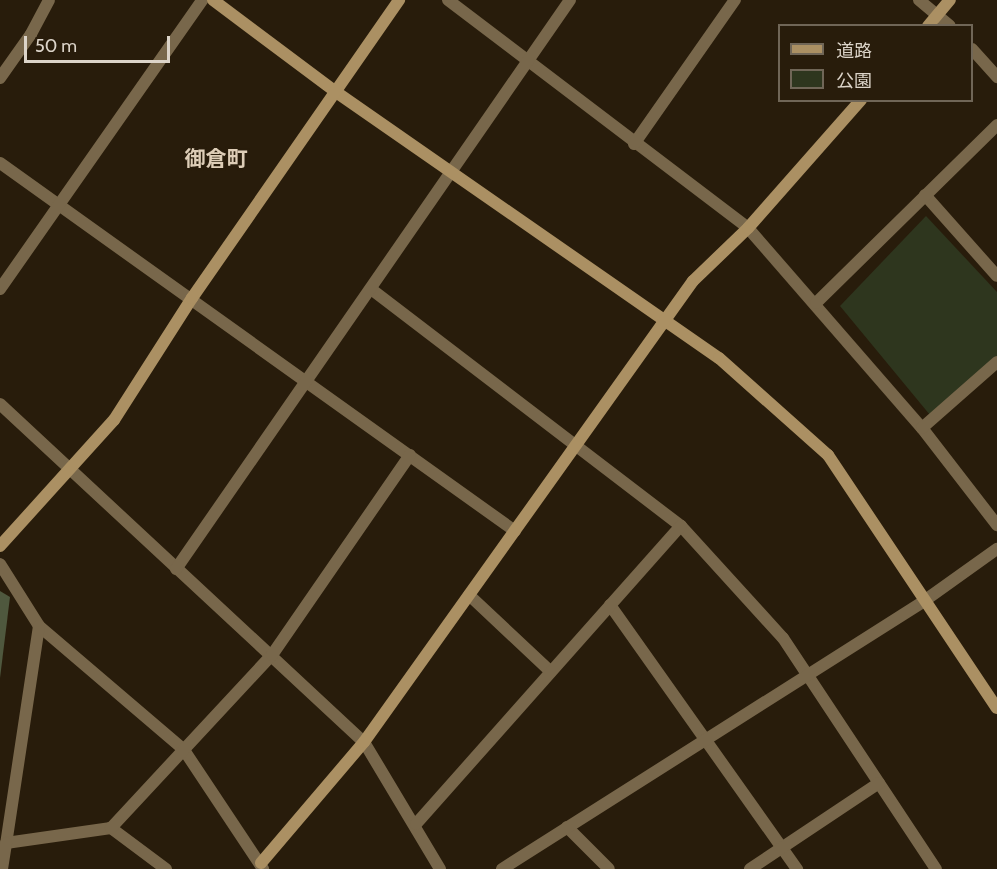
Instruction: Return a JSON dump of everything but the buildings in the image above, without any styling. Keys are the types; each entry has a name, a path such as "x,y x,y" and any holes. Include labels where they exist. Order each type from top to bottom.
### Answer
{"street":[{"path":"0,78 31,34 49,0"},
{"path":"0,289 202,0"},
{"path":"213,0 336,92 719,358 828,455 997,708"},
{"path":"0,546 114,420 192,298 399,0"},
{"path":"448,0 634,144 748,228 816,303 922,428 997,525"},
{"path":"176,569 570,0"},
{"path":"634,144 735,0"},
{"path":"919,0 939,13 948,24"},
{"path":"930,24 950,0"},
{"path":"973,50 997,77"},
{"path":"0,564 39,626 184,750 259,867 364,742 693,281 748,228 859,102"},
{"path":"816,303 997,125"},
{"path":"0,163 515,531"},
{"path":"925,195 997,276"},
{"path":"371,289 681,526 783,638 936,869"},
{"path":"922,428 997,362"},
{"path":"0,404 69,471 272,655 364,742 416,824 440,869"},
{"path":"6,843 111,828 272,655 410,455"},
{"path":"416,824 681,526"},
{"path":"502,869 924,601 997,549"},
{"path":"469,595 551,672"},
{"path":"610,605 797,869"},
{"path":"2,869 39,626"},
{"path":"750,869 879,783"},
{"path":"567,827 609,869"},
{"path":"111,828 166,869"}],"green space":[{"path":"926,216 997,292 997,358 930,415 840,306"},
{"path":"0,591 10,597 0,678"}],"district":[{"name":"御倉町","path":"216,159"}]}
